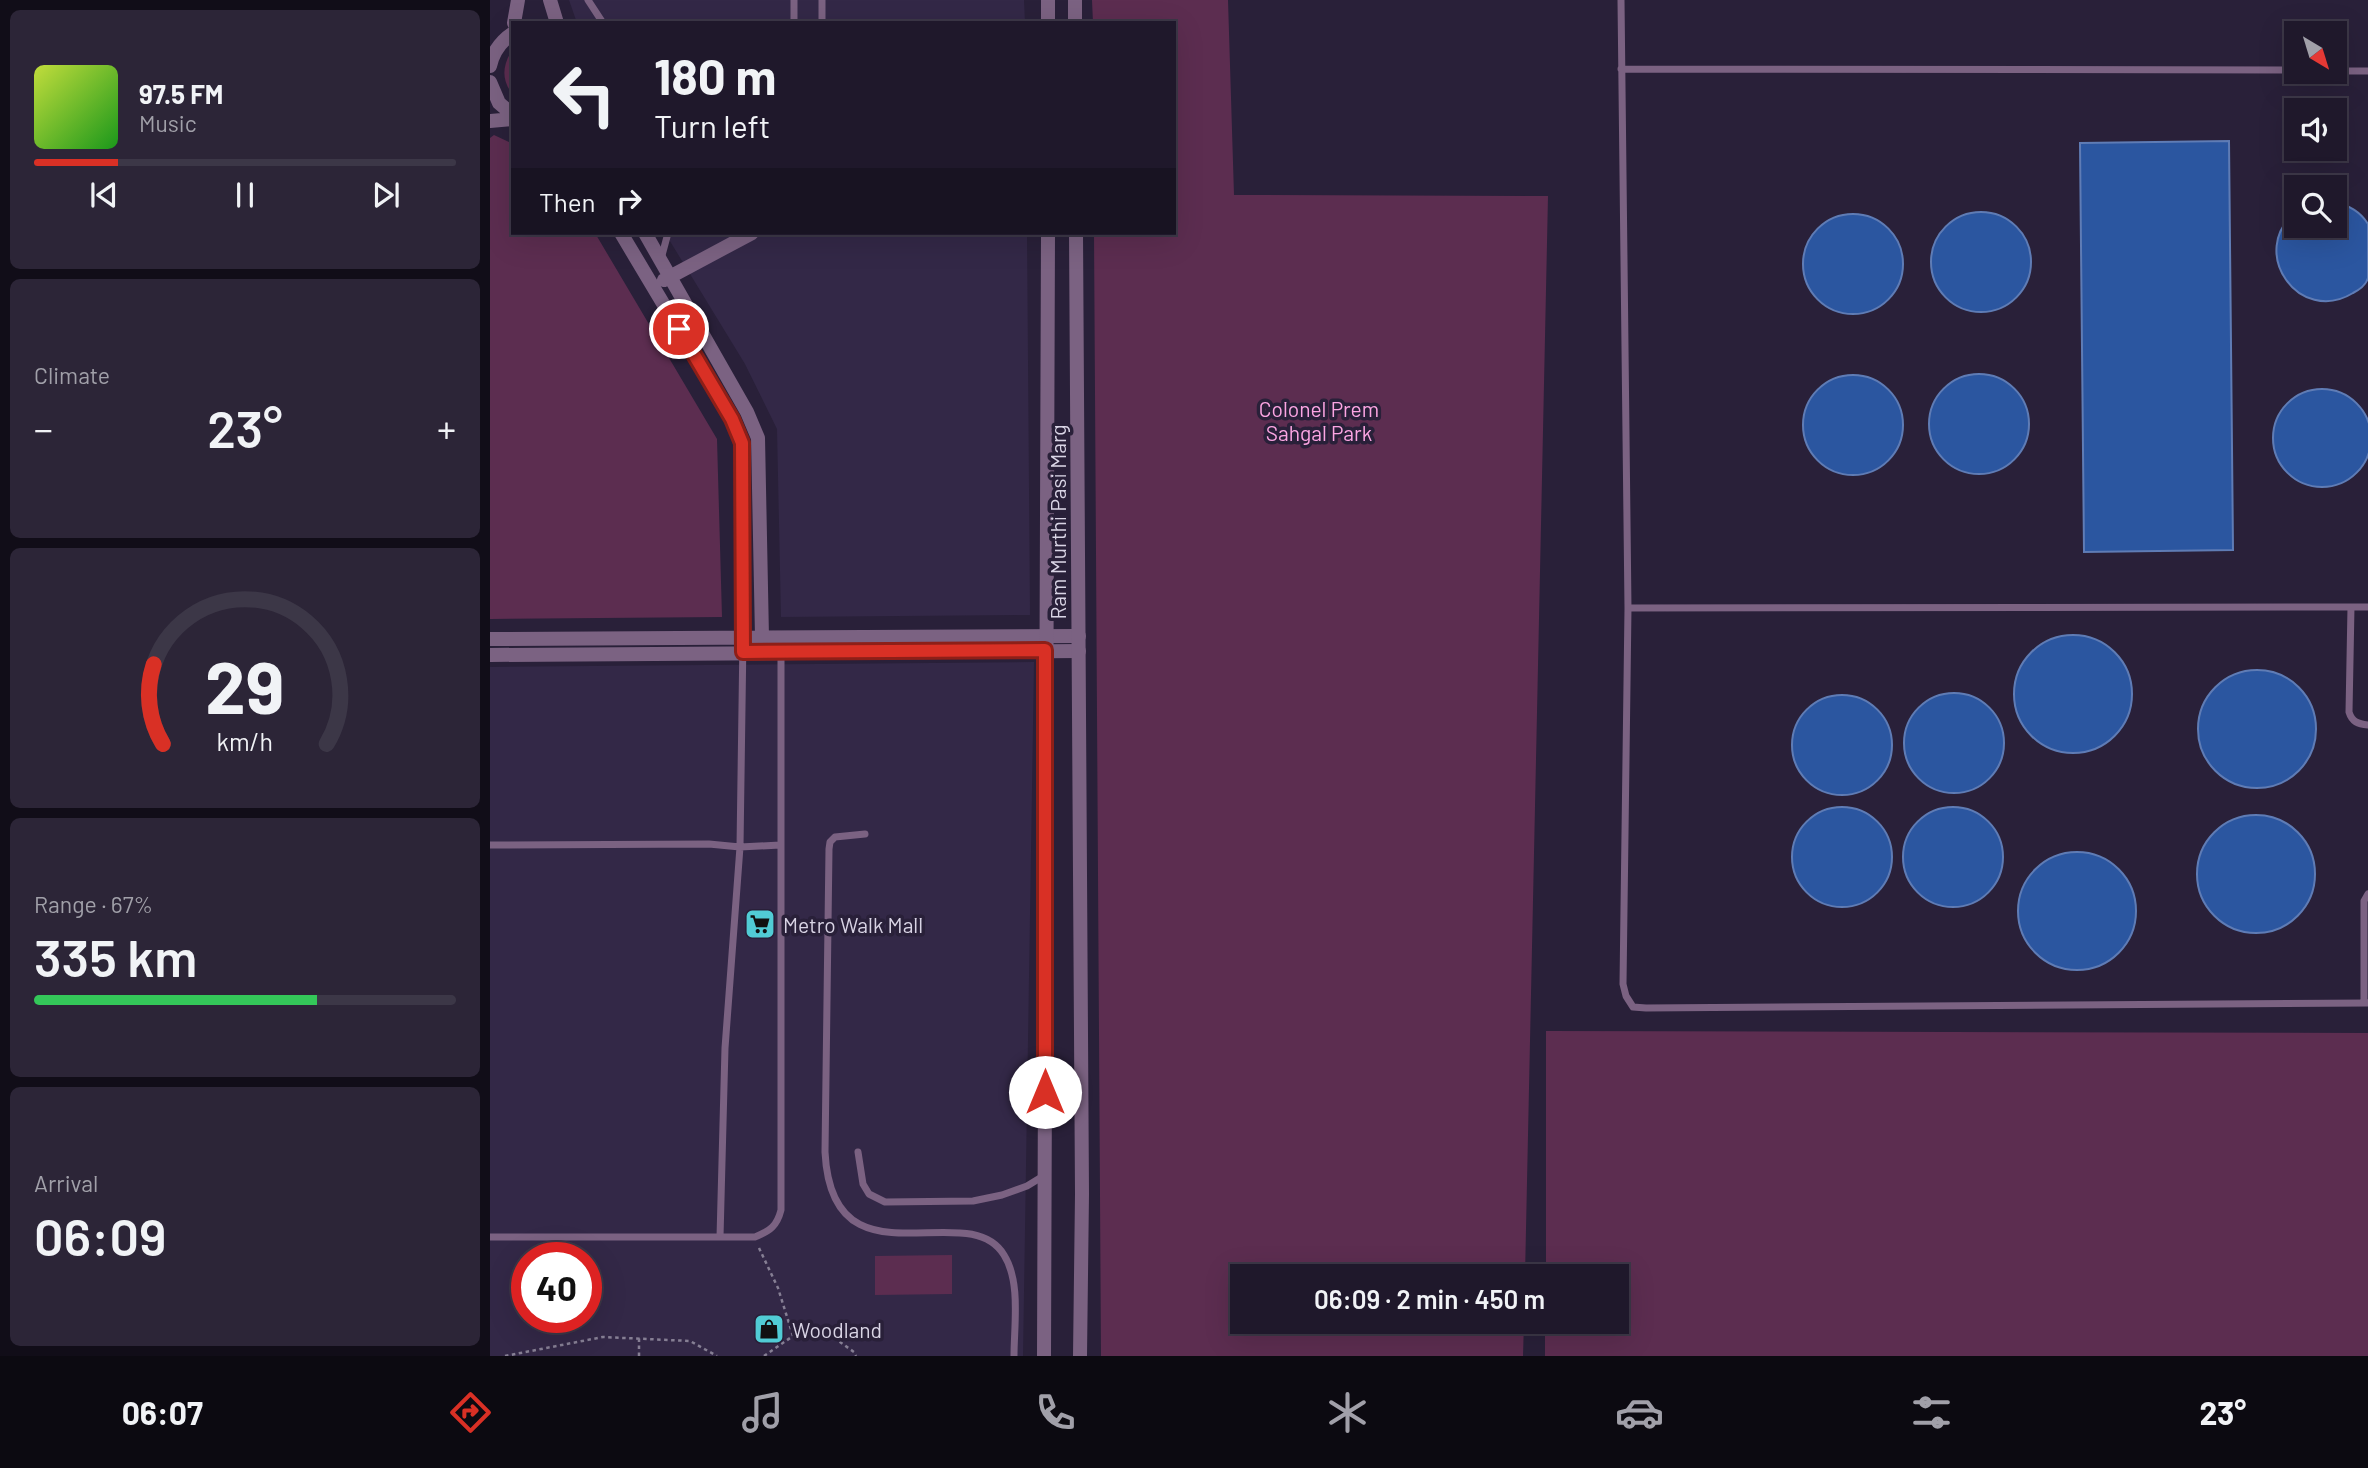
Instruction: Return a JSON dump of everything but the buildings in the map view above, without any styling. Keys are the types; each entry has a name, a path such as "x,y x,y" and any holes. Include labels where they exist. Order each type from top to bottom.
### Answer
{"street":[{"path":"515,21 519,0"},
{"path":"550,0 556,21"},
{"path":"1048,0 1048,21"},
{"path":"1074,0 1075,21"},
{"path":"490,66 495,51 511,31"},
{"path":"490,82 499,103 511,115"},
{"path":"490,121 511,117"},
{"path":"622,235 732,419 742,443 743,645"},
{"path":"646,235 747,412 758,438 762,637"},
{"path":"655,286 748,235"},
{"name":"Ram Murthi Pasi Marg","path":"1044,1356 1048,235"},
{"name":"Ram Murthi Pasi Marg","path":"1076,235 1082,1194 1080,1356"},
{"path":"490,655 743,645 762,637 1079,643"},
{"path":"490,639 743,645 781,653 1045,643"}],"lane":[{"path":"588,0 602,21"},
{"path":"794,0 794,21"},
{"path":"822,0 822,21"},
{"path":"1621,0 1628,608 1623,984 1633,1007 2366,1003 2364,901 2368,894"},
{"path":"1621,69 2284,70"},
{"path":"2347,71 2368,71"},
{"path":"661,260 667,235"},
{"path":"2351,607 2349,712 2351,719 2357,723 2368,724"},
{"path":"1628,608 2368,607"},
{"path":"490,1237 755,1237 769,1231 778,1222 782,637"},
{"path":"720,1237 725,1048 740,847 743,645"},
{"path":"865,834 835,837 830,842 829,849 825,1152 830,1189 850,1219 867,1228 885,1232 969,1234 986,1238 997,1245 1006,1256 1012,1279 1014,1356"},
{"path":"490,845 780,845"},
{"path":"858,1152 863,1184 869,1194 884,1202 973,1201 1027,1186 1045,1175"}],"path":[{"path":"755,1237 778,1288 793,1336"},
{"path":"764,1356 793,1336 830,1335 856,1356"},
{"path":"505,1356 603,1337 690,1341 717,1356"},
{"path":"639,1338 639,1356"}],"shaded area":[{"path":"569,0 1024,0 1025,21 576,21"},
{"path":"666,235 1027,235 1030,615 781,617 777,429 745,364"},
{"name":"Metro Walk Mall","path":"1034,662 1023,1356 490,1356 490,667"}],"green space":[{"name":"Colonel Prem Sahgal Park","path":"1092,0 1228,0 1234,195 1548,196 1525,1264 1230,1264 1230,1334 1524,1334 1523,1356 1101,1356 1094,235 1176,235 1176,21 1093,21"},
{"path":"511,53 511,92 506,84 504,72"},
{"path":"494,135 511,143 511,235 596,235 717,439 722,617 490,619 490,138"},
{"path":"1546,1031 2368,1033 2368,1356 1545,1356 1545,1334 1629,1334 1629,1264 1546,1264"},
{"path":"952,1255 952,1294 875,1295 875,1256"}],"water":[{"path":"2229,141 2233,550 2084,552 2080,143"},
{"path":"2347,206 2353,209 2368,224 2366,283 2353,293 2333,301 2314,300 2298,292 2286,279 2278,263 2277,246 2284,226 2284,238 2347,238"},
{"path":"1981,212 2000,216 2016,227 2027,243 2031,262 2027,281 2016,297 2000,308 1981,312 1962,308 1946,297 1935,281 1931,262 1935,243 1946,227 1962,216"},
{"path":"1853,214 1881,222 1895,236 1903,264 1895,292 1881,306 1853,314 1825,306 1811,292 1803,264 1811,236 1825,222"},
{"path":"1979,374 2007,382 2021,396 2029,424 2021,452 2007,466 1979,474 1951,466 1937,452 1929,424 1937,396 1951,382"},
{"path":"1853,375 1881,383 1895,397 1903,425 1895,453 1881,467 1853,475 1825,467 1811,453 1803,425 1811,397 1825,383"},
{"path":"2332,389 2341,392 2357,403 2368,419 2368,457 2357,473 2341,484 2312,487 2303,484 2287,473 2276,457 2273,428 2276,419 2287,403 2303,392"},
{"path":"2073,635 2096,640 2115,652 2127,671 2132,694 2127,717 2115,736 2096,748 2073,753 2050,748 2031,736 2019,717 2014,694 2019,671 2031,652 2050,640"},
{"path":"2257,670 2280,675 2299,687 2311,706 2316,729 2311,752 2299,771 2280,783 2257,788 2234,783 2215,771 2203,752 2198,729 2203,706 2215,687 2234,675"},
{"path":"1954,693 1982,701 1996,715 2004,743 1996,771 1982,785 1954,793 1926,785 1912,771 1904,743 1912,715 1926,701"},
{"path":"1842,695 1870,703 1884,717 1892,745 1884,773 1870,787 1842,795 1814,787 1800,773 1792,745 1800,717 1814,703"},
{"path":"1842,807 1870,815 1884,829 1892,857 1884,885 1870,899 1842,907 1814,899 1800,885 1792,857 1800,829 1814,815"},
{"path":"1953,807 1981,815 1995,829 2003,857 1995,885 1981,899 1953,907 1925,899 1911,885 1903,857 1911,829 1925,815"},
{"path":"2256,815 2279,820 2298,832 2310,851 2315,874 2310,897 2298,916 2279,928 2256,933 2233,928 2214,916 2202,897 2197,874 2202,851 2214,832 2233,820"},
{"path":"2077,852 2100,857 2119,869 2131,888 2136,911 2131,934 2119,953 2100,965 2077,970 2054,965 2035,953 2023,934 2018,911 2023,888 2035,869 2054,857"}],"place":[{"name":"Metro Walk Mall","path":"760,924"},
{"name":"Woodland","path":"769,1329"}],"route":[{"path":"679,329 732,419 742,443 743,652 1045,650 1045,1092"}]}
